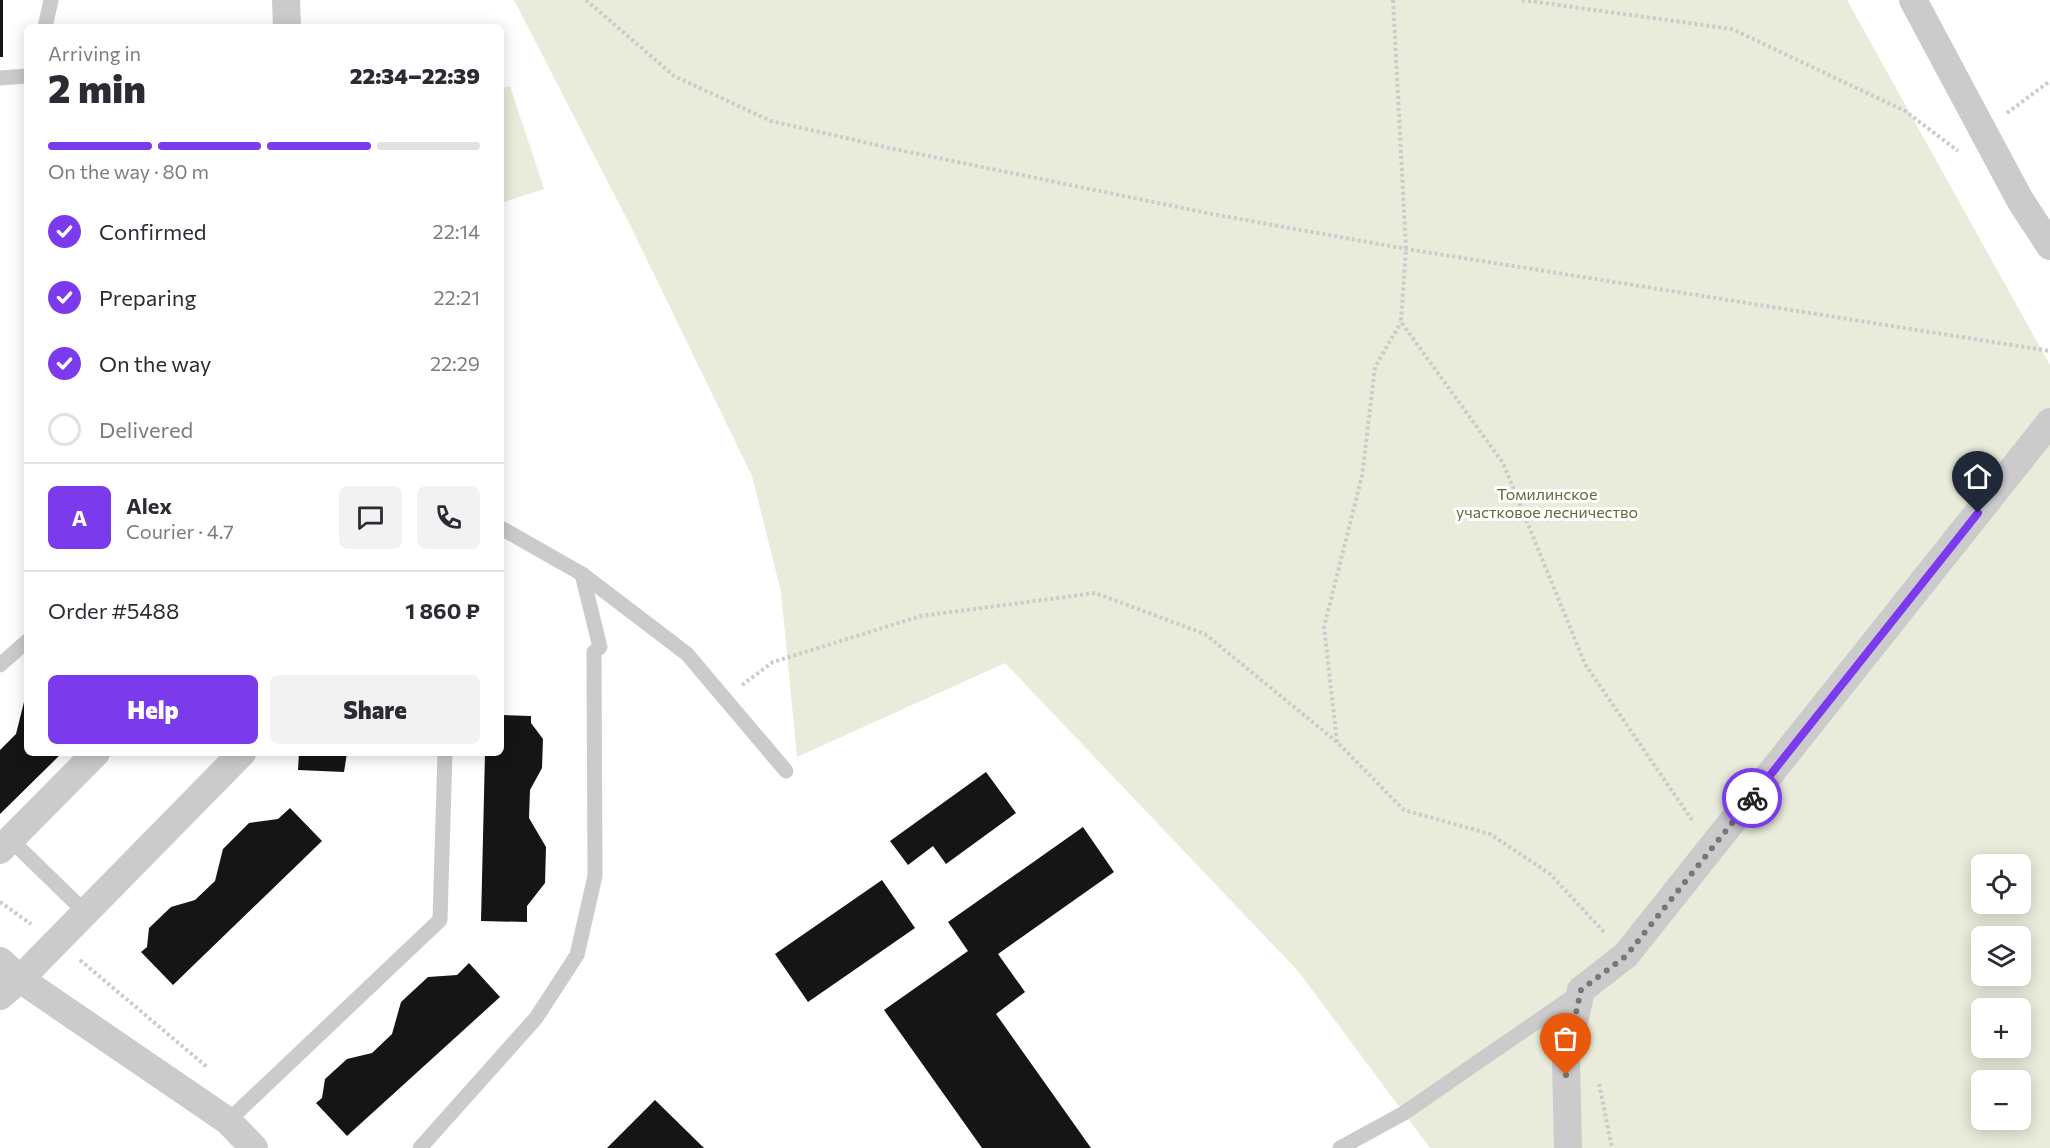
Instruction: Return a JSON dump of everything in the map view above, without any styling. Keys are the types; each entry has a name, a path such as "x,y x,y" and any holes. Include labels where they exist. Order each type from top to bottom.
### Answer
{"street":[{"path":"286,0 287,24"},
{"path":"1913,0 2020,200 2050,246"},
{"path":"1568,1148 1566,1059 1581,990 1626,956 2050,423"},
{"path":"6,845 93,756"},
{"path":"239,756 86,912 7,979 228,1121 254,1148"}],"lane":[{"path":"46,24 51,0"},
{"path":"0,78 24,76"},
{"path":"504,530 582,574 687,654 786,771"},
{"path":"420,1148 536,1018 577,955 595,876 594,652 600,647 582,574"},
{"path":"0,665 24,644"},
{"path":"228,1121 441,920 445,756"},
{"path":"6,845 86,912"},
{"path":"1340,1148 1404,1113 1581,990"}],"path":[{"path":"586,0 674,76 771,121 894,149 1184,208 1406,249 2050,351"},
{"path":"1337,742 1324,627 1362,476 1375,367 1401,322 1406,249 1393,0"},
{"path":"1522,0 1732,29 1905,111 1967,159"},
{"path":"1983,132 2050,81"},
{"path":"1401,322 1503,463 1585,664 1712,849"},
{"path":"724,699 772,662 921,616 1095,593 1204,634 1337,742 1404,810 1490,834 1550,874 1626,956"},
{"path":"72,953 213,1072"}],"green space":[{"name":"Томилинское участковое лесничество","path":"514,0 1847,0 2050,365 2050,1148 1430,1148 1298,971 1005,663 797,757 781,592 752,476 631,227"},
{"path":"510,86 544,189 504,202 504,88"}],"building":[{"path":"0,0 3,0 3,57 0,57"},
{"path":"24,702 24,756 59,756 0,814 0,750 16,734"},
{"path":"504,715 531,716 531,723 543,739 542,768 530,790 529,818 546,847 545,883 527,906 527,922 481,921 485,756 504,756"},
{"path":"299,756 347,756 344,772 298,770"},
{"path":"986,772 1016,813 946,864 933,846 908,865 890,841"},
{"path":"290,808 322,841 173,985 141,952 147,947 149,928 171,907 195,900 215,881 223,849 249,823 278,819"},
{"path":"1083,827 1114,872 998,954 1025,992 996,1014 1091,1148 982,1148 884,1010 968,951 948,922"},
{"path":"882,880 915,928 808,1002 775,954"},
{"path":"469,963 500,997 347,1136 316,1103 322,1098 325,1079 347,1059 372,1053 392,1034 401,1002 428,977 457,975"},
{"path":"655,1100 704,1148 607,1148"}],"way so far":[{"path":"1566,1075 1566,1059 1581,990 1626,956 1752,798"}],"route":[{"path":"1752,798 1978,513"}]}
